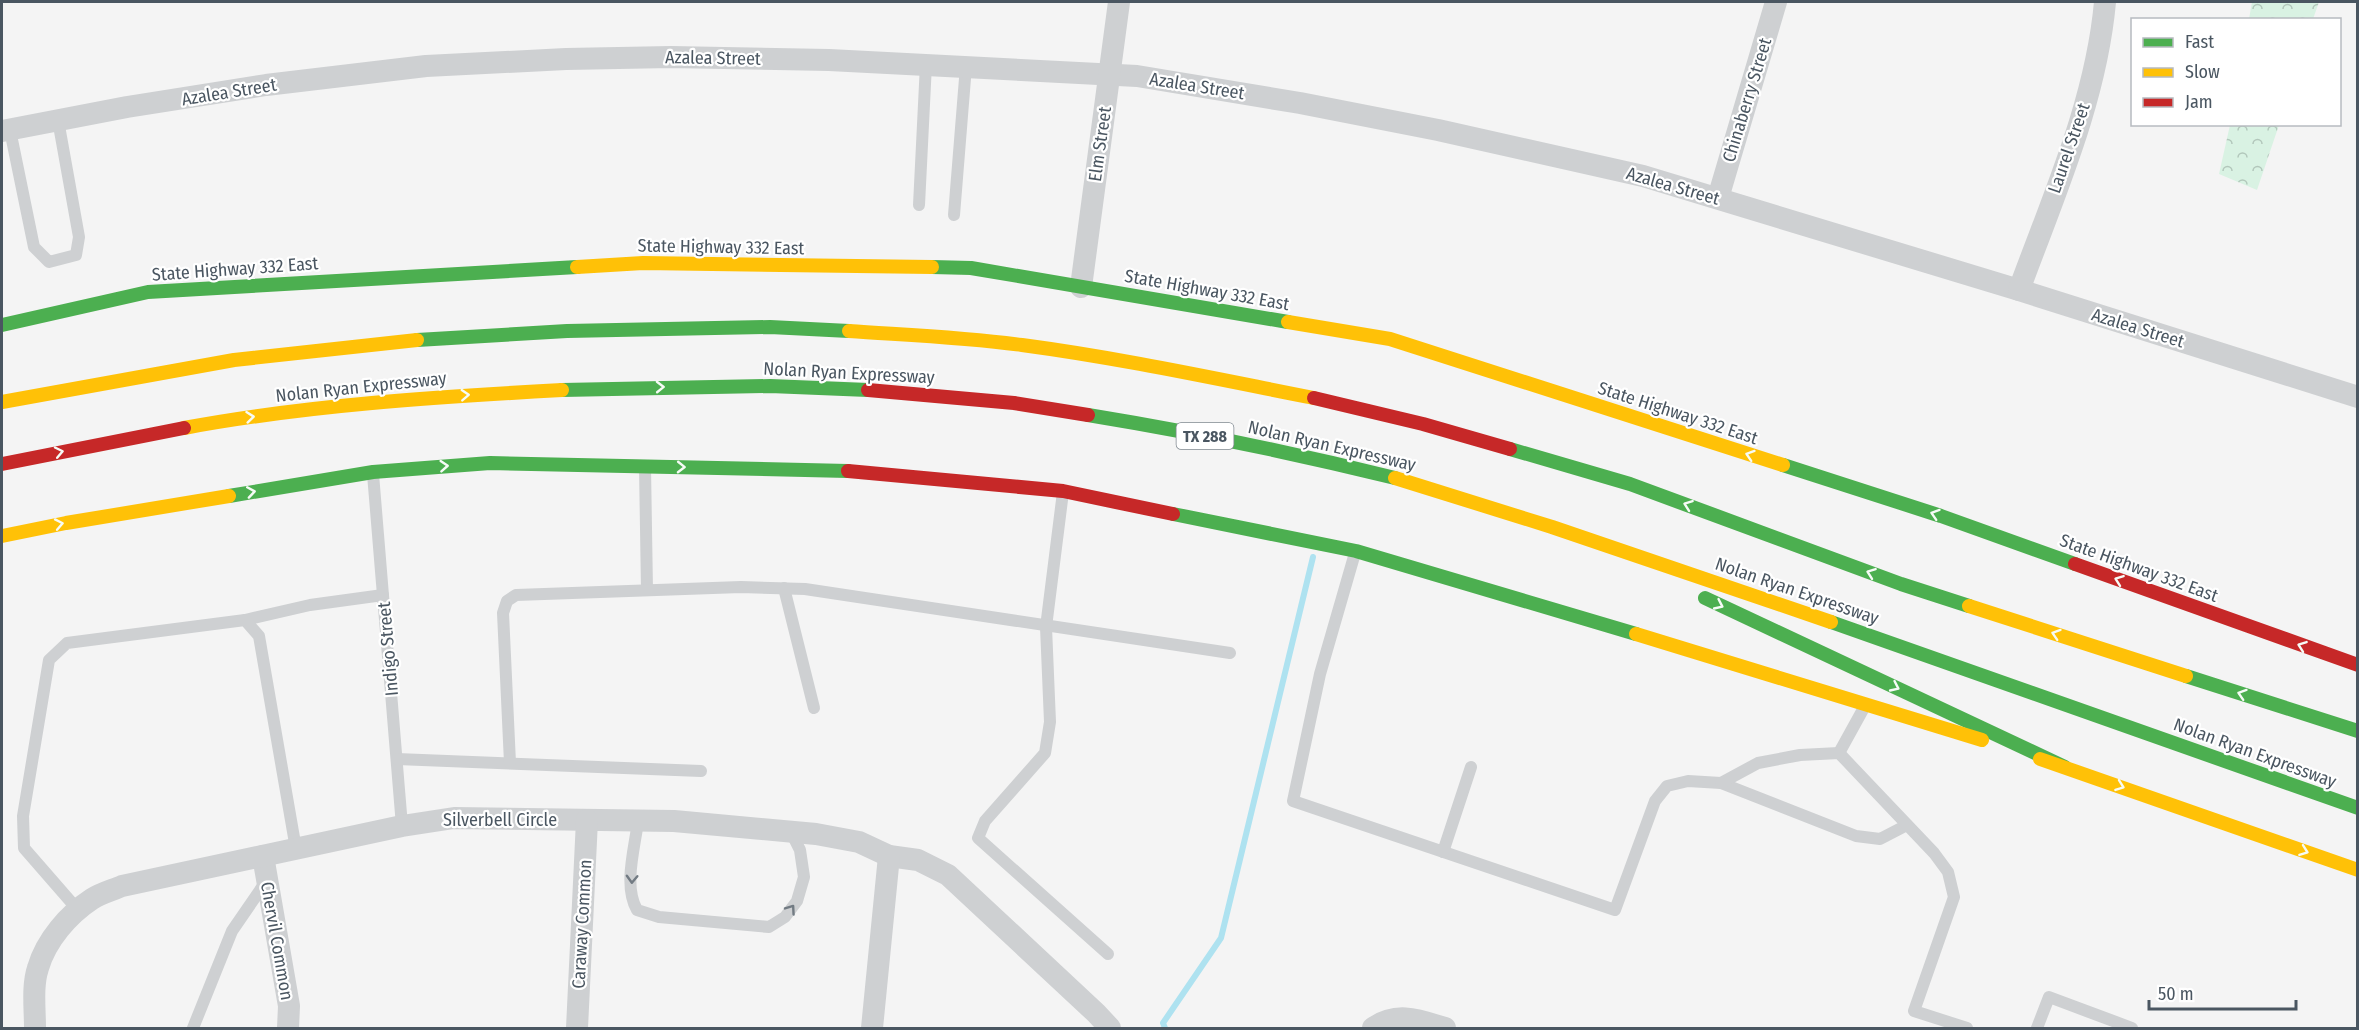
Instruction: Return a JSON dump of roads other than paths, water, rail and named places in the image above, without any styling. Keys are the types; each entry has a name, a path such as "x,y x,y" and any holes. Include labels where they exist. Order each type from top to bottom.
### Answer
{"main road":[{"name":"State Highway 332 East","path":"2,325 148,292 643,263 971,268 1390,339 1941,516 2358,665"},
{"path":"2,402 234,360 435,338 567,331 770,327 926,336 1023,345 1180,371 1319,399 1423,424 1573,467 1630,484 1901,584 2358,731"},
{"name":"Nolan Ryan Expressway","path":"2,464 242,417 429,397 604,388 781,386 875,390 980,399 1170,429 1306,456 1408,481 1552,527 1881,639 2358,808"},
{"path":"2,536 66,523 373,472 490,463 872,472 1063,491 1356,551 1866,703 2065,766 2358,870"},
{"path":"1552,527 1669,582"},
{"path":"1691,592 2065,766"}],"street":[{"name":"Elm Street","path":"1081,287 1119,2"},
{"name":"Chinaberry Street","path":"1718,198 1776,2"},
{"name":"Laurel Street","path":"2019,290 2082,117 2099,49 2105,2"},
{"name":"Azalea Street","path":"6,130 266,85 426,66 566,59 671,57 926,64 1110,73 1300,103 1438,130 1643,176 2019,290 2358,397"},
{"name":"Silverbell Circle","path":"35,1029 38,968 50,942 69,917 94,897 122,886 402,826 454,818 674,821 791,831 859,842 889,856 918,860 948,875 1096,1013 1110,1029"},
{"name":"Caraway Common","path":"577,1029 587,820"},
{"name":"Chervil Common","path":"263,856 289,1006 288,1027"},
{"path":"872,1029 889,856"},
{"path":"1373,1029 1385,1020 1406,1018 1445,1029"}],"lane":[{"path":"919,205 926,64"},
{"path":"954,215 966,66"},
{"path":"6,130 34,247 49,262 76,255 79,237 58,120"},
{"path":"645,466 647,590"},
{"name":"Indigo Street","path":"373,472 402,826"},
{"path":"1063,491 1046,627 1050,722 1045,753 985,821 978,838 1108,954"},
{"path":"1356,551 1320,674 1293,801 1615,910 1655,801 1667,786 1689,781 1721,783 1856,836 1880,839 1907,825"},
{"path":"510,764 503,613 507,601 516,595 741,587 804,589 1230,653"},
{"path":"784,588 814,708"},
{"path":"78,910 24,848 23,816 49,660 67,643 245,620 310,605 383,595"},
{"path":"245,620 259,636 296,849"},
{"path":"1839,753 1866,703"},
{"path":"1721,783 1758,764 1800,755 1839,753 1948,872 1954,897 1914,1011 1967,1029"},
{"path":"397,759 701,771"},
{"path":"1443,852 1471,767"},
{"path":"638,821 631,878 631,894 637,910 659,917 769,927 785,917 791,909 804,877 800,850 791,831"},
{"path":"193,1029 232,931 267,880"},
{"path":"2037,1029 2049,997 2132,1029"}],"waterway":[{"path":"1165,1028 1163,1023 1221,938 1313,557"}]}
